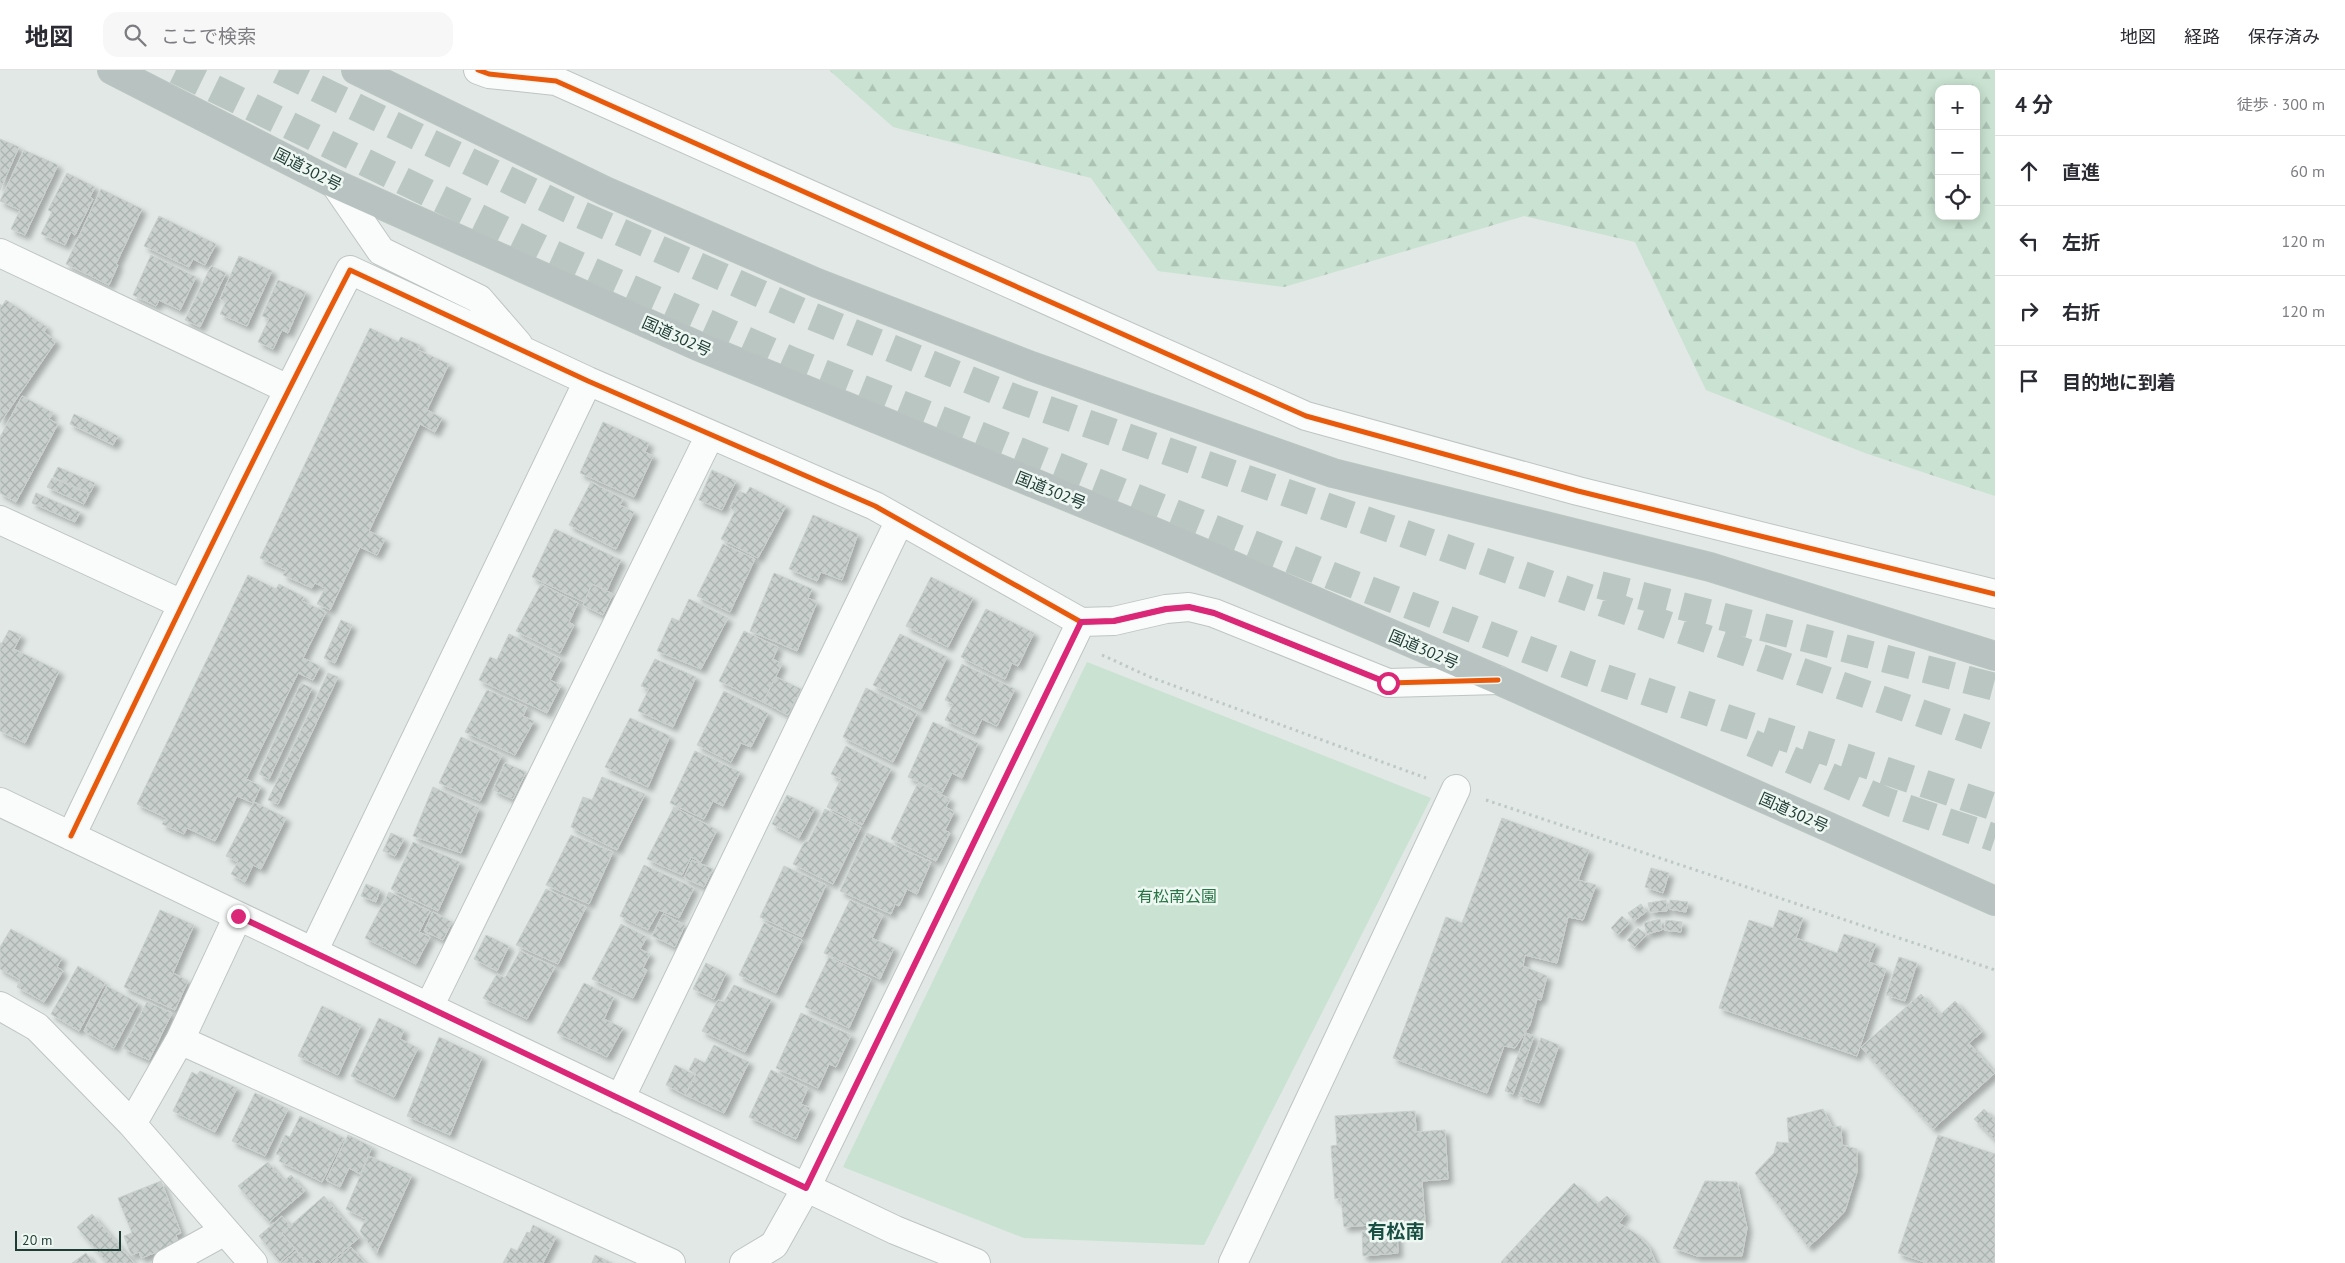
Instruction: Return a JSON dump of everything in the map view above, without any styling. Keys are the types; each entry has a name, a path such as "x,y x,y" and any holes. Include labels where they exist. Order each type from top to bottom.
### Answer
{"highway":[{"name":"国道302号","path":"112,70 335,184 698,346 1159,534 1498,680 1995,901"},
{"path":"356,70 605,191 817,283 1077,382 1332,473 1710,567 1995,656"}],"street":[{"path":"478,70 489,74 556,81 1306,416 1578,491 1995,594"},
{"path":"335,184 381,251 479,299 524,351"},
{"path":"0,253 288,389"},
{"path":"71,836 182,604 288,389 350,270 588,381 875,506 1076,632"},
{"path":"312,952 588,381"},
{"path":"429,1007 710,435"},
{"path":"0,520 182,604"},
{"path":"620,1099 900,520"},
{"path":"744,1263 774,1245 806,1188 1076,632 1166,609 1189,607 1214,613 1388,683 1498,680"},
{"path":"1233,1263 1456,790"},
{"path":"0,802 806,1188 895,1230 976,1263"},
{"path":"132,1124 180,1040 238,916"},
{"path":"0,1006 36,1027 132,1124 253,1263"},
{"path":"180,1040 671,1263"},
{"path":"167,1263 225,1231"}],"path":[{"path":"1076,632 1150,677 1456,790 1995,970"}],"green space":[{"path":"829,70 1995,70 1995,496 1865,453 1706,390 1635,242 1524,216 1284,287 1158,271 1091,178 893,127"},
{"name":"有松南公園","path":"1087,662 1431,798 1204,1245 1024,1238 843,1167"}],"building":[{"path":"0,139 19,147 0,190"},
{"path":"24,150 58,165 25,235 11,229 20,210 0,201"},
{"path":"67,173 95,187 90,197 93,199 75,235 71,232 65,245 41,234 52,212 48,210"},
{"path":"101,189 142,209 116,264 118,265 109,285 66,264"},
{"path":"159,216 216,244 205,265 193,259 189,267 144,246"},
{"path":"151,255 196,277 180,310 159,300 156,306 133,295"},
{"path":"239,256 272,271 247,326 220,314 226,302 220,299"},
{"path":"211,266 226,273 200,327 185,320"},
{"path":"278,280 306,292 288,333 282,330 273,349 258,342 269,319 262,316"},
{"path":"6,300 47,327 44,332 56,341 0,423 0,304 2,306"},
{"path":"370,328 398,342 401,337 420,345 418,350 449,364 427,410 442,418 435,432 420,424 369,531 385,539 377,555 360,547 330,610 317,604 325,588 315,583 312,588 283,575 286,570 260,558"},
{"path":"22,396 53,413 49,419 58,424 16,502 0,493 0,437"},
{"path":"74,414 118,436 113,445 70,424"},
{"path":"603,422 649,443 645,452 653,456 634,497 580,473"},
{"path":"58,467 95,483 90,493 53,477"},
{"path":"712,470 736,481 722,510 699,500"},
{"path":"52,478 89,494 84,504 47,487"},
{"path":"591,482 623,499 620,505 634,512 616,549 569,525"},
{"path":"750,487 786,506 758,558 721,539 735,511 730,508 739,491 746,494"},
{"path":"36,493 80,512 75,522 32,503"},
{"path":"813,515 858,534 842,580 821,572 817,581 789,569"},
{"path":"555,529 621,560 607,590 592,584 584,602 532,577"},
{"path":"723,544 755,559 730,612 697,596"},
{"path":"774,573 812,589 808,598 817,602 797,651 750,631"},
{"path":"248,575 276,589 279,584 304,597 302,601 326,612 303,658 320,666 313,680 298,673 246,779 261,786 253,803 237,796 215,841 187,828 184,834 162,824 166,818 137,804"},
{"path":"931,577 973,598 948,647 906,626"},
{"path":"541,584 578,603 569,622 574,625 560,653 516,631"},
{"path":"592,584 613,594 603,615 583,605"},
{"path":"689,599 728,618 701,669 657,651 672,618 679,621"},
{"path":"986,609 1034,633 1018,666 1012,663 1005,679 961,657"},
{"path":"341,620 352,625 335,663 324,658"},
{"path":"9,630 21,635 14,649 59,671 25,743 0,731 0,643 2,643"},
{"path":"744,631 778,647 773,659 782,664 763,702 719,681"},
{"path":"509,634 561,659 550,680 561,685 547,713 479,680 490,657 497,660"},
{"path":"900,634 947,657 921,709 873,685"},
{"path":"655,659 696,677 673,727 638,711 649,689 641,686"},
{"path":"962,664 1015,689 997,726 982,719 975,734 945,720 953,704 945,700"},
{"path":"328,673 338,677 278,804 268,800"},
{"path":"776,677 801,689 788,715 763,702"},
{"path":"301,683 312,688 269,779 259,774"},
{"path":"866,688 917,713 893,762 843,737"},
{"path":"487,690 527,707 523,716 534,721 515,755 465,732"},
{"path":"724,691 768,713 751,747 741,743 731,762 697,745"},
{"path":"630,718 670,736 648,787 605,767"},
{"path":"933,722 978,743 962,778 952,773 942,793 908,777"},
{"path":"461,737 502,755 480,801 439,783"},
{"path":"846,746 891,769 862,825 827,807 841,779 831,774"},
{"path":"695,751 740,772 723,806 713,801 704,819 670,803"},
{"path":"505,763 526,772 513,799 493,790"},
{"path":"602,777 645,794 617,850 571,827 583,797 592,800"},
{"path":"918,783 950,799 946,807 954,812 945,830 950,833 936,861 891,839"},
{"path":"433,787 479,808 461,853 413,836"},
{"path":"787,795 815,808 799,838 772,824"},
{"path":"254,802 286,818 261,869 253,865 245,882 231,874 238,862 226,856"},
{"path":"674,807 717,830 701,862 691,857 682,875 647,859"},
{"path":"825,809 861,827 833,884 793,864 805,841 808,842"},
{"path":"1502,818 1589,850 1578,880 1596,885 1583,920 1568,917 1557,963 1525,955 1523,966 1547,976 1541,1000 1537,999 1530,1025 1515,1048 1504,1046 1487,1093 1393,1058 1446,917 1462,923"},
{"path":"391,833 404,839 395,856 383,851"},
{"path":"867,833 931,862 917,894 907,889 899,906 895,904 891,914 840,891"},
{"path":"571,835 613,852 589,904 546,885"},
{"path":"413,842 460,862 438,911 391,889"},
{"path":"692,860 713,869 704,887 684,878"},
{"path":"644,865 694,888 679,918 659,910 648,930 620,916"},
{"path":"784,866 826,885 802,937 760,917"},
{"path":"1651,868 1669,873 1663,893 1645,887"},
{"path":"366,884 380,890 376,902 361,896"},
{"path":"546,889 586,907 558,964 516,945"},
{"path":"389,892 430,911 419,932 430,937 416,964 365,938"},
{"path":"850,900 883,915 872,938 894,948 880,979 824,953"},
{"path":"1666,900 1667,911 1650,912 1648,903"},
{"path":"1670,900 1688,902 1686,912 1669,909"},
{"path":"1641,904 1646,912 1634,921 1628,913"},
{"path":"160,910 194,925 173,973 188,981 175,1010 124,987"},
{"path":"1779,910 1803,918 1796,938 1837,953 1844,934 1876,944 1869,962 1886,969 1857,1056 1719,1008 1749,920 1773,928"},
{"path":"433,912 452,922 443,940 424,931"},
{"path":"663,914 685,925 675,947 652,936"},
{"path":"1622,916 1629,923 1618,935 1611,928"},
{"path":"1660,919 1662,930 1647,934 1644,923"},
{"path":"1666,920 1682,922 1681,932 1664,930"},
{"path":"764,923 802,940 776,993 739,975"},
{"path":"621,924 647,937 640,949 650,954 643,968 647,970 633,998 592,979"},
{"path":"1638,928 1646,935 1635,947 1627,940"},
{"path":"11,929 62,958 57,967 63,971 44,1002 17,987 20,980 0,969 0,947"},
{"path":"486,935 509,946 497,971 474,959"},
{"path":"520,951 555,967 527,1019 483,998 497,974 505,978"},
{"path":"829,957 871,979 849,1028 805,1007"},
{"path":"1899,957 1917,963 1905,1001 1886,995"},
{"path":"706,963 726,973 714,999 693,989"},
{"path":"78,966 105,983 79,1031 51,1014"},
{"path":"584,983 614,997 604,1019 623,1028 607,1057 557,1033"},
{"path":"734,985 771,1000 745,1052 702,1031 718,1000 724,1002"},
{"path":"107,986 138,1003 114,1048 84,1031"},
{"path":"1921,994 1940,1015 1955,1001 1982,1032 1969,1043 1995,1073 1933,1129 1861,1047"},
{"path":"147,1002 172,1013 149,1060 123,1048"},
{"path":"322,1006 361,1025 338,1075 298,1056"},
{"path":"801,1013 851,1035 836,1067 829,1064 818,1088 776,1068"},
{"path":"379,1018 404,1030 400,1039 418,1048 394,1097 351,1076"},
{"path":"1526,1033 1534,1036 1513,1094 1505,1091"},
{"path":"439,1037 482,1057 450,1135 407,1116"},
{"path":"1541,1038 1559,1045 1539,1103 1519,1096"},
{"path":"714,1045 749,1062 724,1113 685,1095 696,1074 689,1070 695,1058 705,1063"},
{"path":"675,1065 695,1075 685,1095 666,1085"},
{"path":"771,1070 808,1088 801,1104 810,1108 796,1139 749,1117"},
{"path":"200,1071 237,1088 215,1132 173,1111 192,1072 197,1075"},
{"path":"255,1093 288,1109 265,1156 232,1141"},
{"path":"1823,1109 1832,1127 1841,1126 1842,1145 1857,1149 1857,1172 1845,1211 1808,1247 1755,1173 1774,1153 1777,1142 1789,1143 1787,1118"},
{"path":"1984,1109 1995,1120 1995,1140 1974,1119"},
{"path":"1415,1111 1416,1132 1445,1130 1448,1179 1422,1181 1425,1221 1344,1227 1341,1198 1335,1199 1331,1146 1337,1145 1335,1116"},
{"path":"300,1116 344,1138 322,1182 279,1161 282,1156 276,1154 285,1135 290,1137"},
{"path":"348,1135 372,1147 360,1174 349,1168 340,1187 326,1180"},
{"path":"1938,1135 1995,1154 1995,1263 1927,1263 1898,1253"},
{"path":"369,1156 412,1175 376,1254 360,1231 366,1219 346,1209"},
{"path":"268,1162 284,1181 291,1175 305,1191 269,1222 238,1186"},
{"path":"161,1181 181,1233 176,1235 179,1244 141,1258 139,1252 131,1255 124,1236 132,1233 118,1198"},
{"path":"1705,1181 1737,1182 1747,1228 1742,1256 1697,1256 1673,1248"},
{"path":"1574,1183 1597,1204 1607,1196 1626,1214 1619,1223 1638,1235 1649,1247 1656,1263 1502,1263"},
{"path":"324,1196 359,1238 329,1263 322,1263 318,1259 313,1263 307,1263 282,1233"},
{"path":"92,1214 134,1263 107,1263 77,1227"},
{"path":"282,1216 290,1226 282,1233 295,1249 280,1262 259,1236"},
{"path":"533,1225 556,1237 543,1263 503,1263 511,1248 517,1251 527,1232 530,1233"},
{"path":"1397,1229 1398,1253 1363,1256 1362,1231"},
{"path":"351,1247 365,1263 332,1263"},
{"path":"296,1251 307,1263 282,1263"},
{"path":"86,1253 93,1263 72,1263"},
{"path":"595,1255 612,1263 592,1263"}],"tunnel":[{"path":"176,70 549,252 790,360 1345,581 1587,672 1995,807"},
{"path":"279,70 568,209 809,315 1017,399 1995,739"},
{"path":"1600,585 1995,687"},
{"path":"1752,743 1888,802 1995,838"}],"cycle path":[{"path":"478,70 489,74 556,81 1306,416 1578,491 1995,594"},
{"path":"71,836 243,481 350,270 588,381 875,506 1081,622 1114,621 1166,609 1189,607 1214,613 1388,683 1498,680"}],"district":[{"name":"有松南","path":"1396,1231"}],"route":[{"path":"238,916 806,1188 1081,622 1114,621 1166,609 1189,607 1214,613 1388,683"}]}
